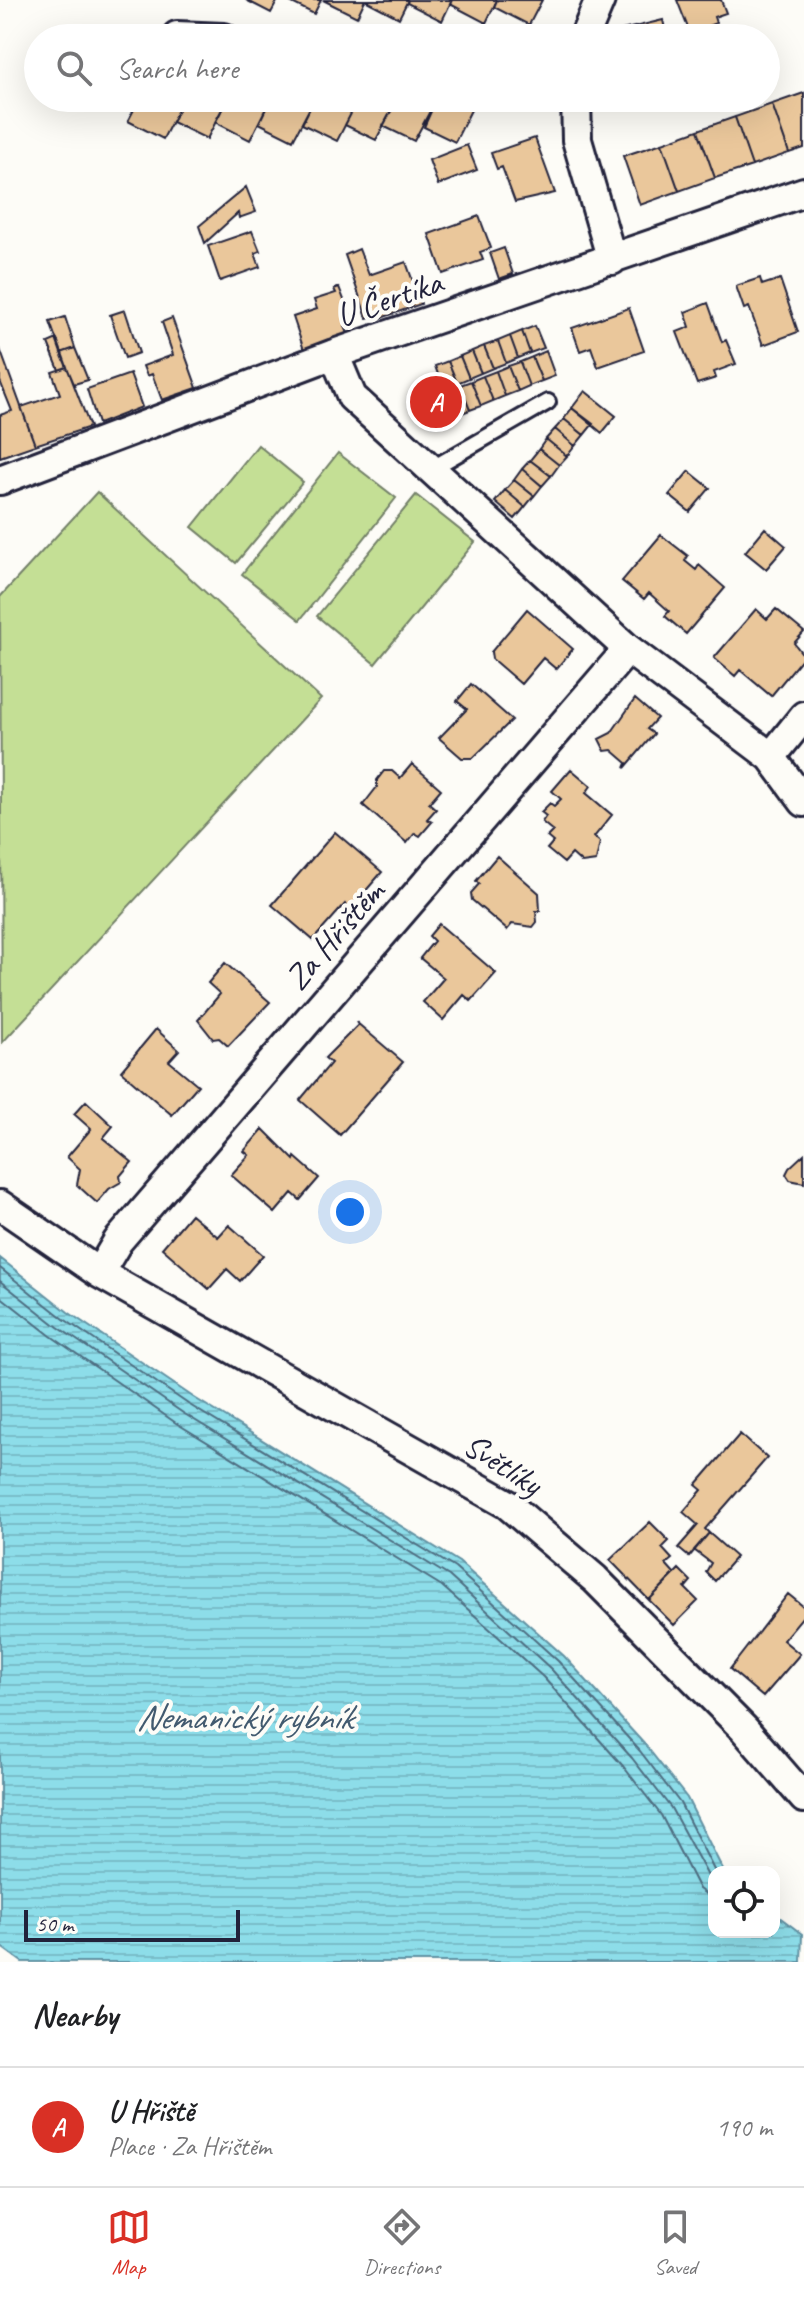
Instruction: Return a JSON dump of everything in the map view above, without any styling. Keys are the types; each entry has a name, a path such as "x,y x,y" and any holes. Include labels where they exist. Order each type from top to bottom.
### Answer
{"street":[{"path":"590,24 600,0"},
{"path":"576,112 577,140 612,260"},
{"name":"U Čertíka","path":"0,480 334,354 804,192"},
{"path":"334,354 352,397 628,649 771,757 804,802"},
{"name":"Za Hřištěm","path":"99,1273 118,1241 628,649"},
{"path":"771,757 804,716"},
{"path":"0,1205 99,1273"},
{"name":"Světlíky","path":"99,1273 507,1504 595,1579 744,1729 804,1798"}],"lane":[{"path":"431,469 548,402"}],"green space":[{"path":"258,445 303,482 236,563 192,527"},
{"path":"338,453 396,498 300,620 242,574"},
{"path":"97,492 321,699 2,1043 0,597"},
{"path":"416,495 475,542 375,664 317,616"}],"water":[{"name":"Nemanický rybník","path":"0,1258 68,1312 193,1397 459,1562 564,1656 646,1746 687,1798 721,1866 708,1866 708,1938 780,1938 780,1918 802,1934 801,1962 22,1962 0,1946"}],"building":[{"path":"246,0 278,0 271,13"},
{"path":"286,0 321,0 314,14"},
{"path":"323,0 365,0 357,17"},
{"path":"365,0 408,0 399,18"},
{"path":"408,0 452,0 442,21 407,3"},
{"path":"452,0 497,0 486,23 450,4"},
{"path":"497,0 542,0 530,24 494,7"},
{"path":"677,0 721,0 726,13 714,17 716,23 686,24"},
{"path":"804,93 804,148 789,153 775,112 780,112 780,101"},
{"path":"133,112 177,112 163,139 128,121"},
{"path":"177,112 221,112 207,139 172,122"},
{"path":"220,112 264,112 250,140 215,122"},
{"path":"264,112 308,112 293,140 259,123"},
{"path":"308,112 352,112 337,141 302,124"},
{"path":"352,112 391,112 376,140 345,125"},
{"path":"390,112 430,112 414,141 383,126"},
{"path":"431,112 470,112 455,142 424,127"},
{"path":"749,112 775,112 789,153 752,166 735,117"},
{"path":"735,117 752,166 715,178 698,130"},
{"path":"698,130 715,178 679,191 662,143"},
{"path":"535,138 555,193 515,202 502,167 497,169 491,153"},
{"path":"662,143 679,191 640,205 623,156"},
{"path":"467,145 477,170 438,185 429,160"},
{"path":"246,187 256,212 239,218 238,213 205,243 199,226"},
{"path":"479,216 491,248 480,252 483,260 443,274 429,234"},
{"path":"252,231 260,251 255,253 260,267 220,281 208,246"},
{"path":"504,248 513,274 499,279 490,253"},
{"path":"359,249 369,275 406,262 421,304 381,318 379,314 367,318 345,255"},
{"path":"760,278 762,285 780,279 798,332 763,345 749,307 744,309 736,286"},
{"path":"339,287 353,323 345,326 348,334 304,350 293,317 317,309 314,300 336,293 334,289"},
{"path":"708,303 722,342 726,340 736,364 714,372 716,378 697,384 677,332 690,327 685,312"},
{"path":"629,308 644,351 598,367 591,347 580,351 572,328"},
{"path":"125,310 139,353 125,358 110,315"},
{"path":"65,317 75,348 61,353 50,322"},
{"path":"172,318 197,388 162,400 152,374 147,376 143,366 173,355 162,322"},
{"path":"535,326 544,348 530,353 522,331"},
{"path":"522,331 530,353 518,358 510,336"},
{"path":"510,336 518,358 506,363 498,341"},
{"path":"57,339 67,367 59,370 48,343"},
{"path":"498,341 506,363 493,368 484,346"},
{"path":"484,346 493,368 481,373 472,351"},
{"path":"75,348 88,380 74,384 61,353"},
{"path":"0,349 35,445 0,457 0,415 12,411 0,381"},
{"path":"472,351 481,373 469,378 460,356"},
{"path":"546,351 555,376 542,381 532,357"},
{"path":"460,356 469,378 457,383 448,361"},
{"path":"532,357 542,381 529,386 520,362"},
{"path":"448,361 457,383 443,388 435,366"},
{"path":"520,362 529,386 518,391 508,366"},
{"path":"508,366 518,391 505,396 496,371"},
{"path":"67,367 90,427 35,445 21,407 60,394 52,372"},
{"path":"496,371 505,396 493,401 483,376"},
{"path":"130,374 142,407 98,424 87,389"},
{"path":"439,376 454,416 433,425 417,385"},
{"path":"483,376 493,401 481,406 471,381"},
{"path":"471,381 481,406 470,410 460,385"},
{"path":"460,385 470,410 457,415 446,391"},
{"path":"585,391 616,416 602,433 572,408"},
{"path":"572,408 593,424 584,435 564,419"},
{"path":"564,419 584,435 575,446 555,429"},
{"path":"555,429 575,446 567,456 546,439"},
{"path":"546,439 567,456 559,465 539,449"},
{"path":"539,449 559,465 551,476 530,460"},
{"path":"530,460 551,476 542,486 522,469"},
{"path":"522,469 542,486 534,496 514,480"},
{"path":"689,471 710,488 690,512 669,495"},
{"path":"514,480 534,496 525,507 505,490"},
{"path":"505,490 525,507 515,519 495,502"},
{"path":"765,528 786,546 766,569 745,552"},
{"path":"661,535 688,556 685,561 696,570 699,565 725,588 686,634 665,616 669,611 649,593 644,599 622,581"},
{"path":"527,609 573,649 556,669 543,658 521,684 492,659 491,652"},
{"path":"756,609 767,619 776,609 804,632 794,643 804,656 771,696 740,670 735,676 714,658"},
{"path":"471,684 512,720 473,758 462,758 439,738 467,709 457,701"},
{"path":"635,699 657,718 647,729 654,734 625,768 627,763 612,750 605,751 599,739 611,733"},
{"path":"412,764 441,789 429,803 436,809 427,819 432,822 420,836 415,833 407,843 363,805 377,787 377,780 384,771 392,771 400,778"},
{"path":"571,769 591,786 586,793 612,815 594,837 600,842 596,861 582,863 572,854 564,863 547,849 553,842 547,837 553,831 542,822 546,816 541,812 550,803 554,806 561,799 552,791"},
{"path":"335,832 382,872 350,909 345,904 313,940 272,905"},
{"path":"497,856 539,893 540,911 536,911 537,922 533,927 512,924 507,930 472,900 471,893 479,884 476,881"},
{"path":"439,924 496,973 471,1001 464,995 443,1020 423,1002 444,978 420,958 434,941 429,936"},
{"path":"225,963 270,1002 228,1046 219,1038 213,1039 198,1020 220,994 208,983"},
{"path":"356,1022 403,1062 340,1135 300,1100 331,1063 325,1058 358,1025"},
{"path":"156,1029 179,1050 169,1061 198,1085 172,1115 121,1071"},
{"path":"86,1101 113,1126 103,1138 132,1162 120,1176 121,1182 109,1189 97,1203 77,1185 80,1169 67,1157 91,1129 74,1114"},
{"path":"263,1129 294,1160 295,1157 319,1178 300,1200 292,1193 275,1213 231,1175 249,1155 244,1151"},
{"path":"804,1154 804,1183 790,1180 786,1174 789,1168"},
{"path":"191,1214 218,1237 229,1225 263,1255 240,1281 227,1269 209,1289 162,1248"},
{"path":"740,1434 767,1458 705,1529 709,1533 689,1557 678,1548 698,1525 683,1512 702,1490 696,1485"},
{"path":"650,1522 669,1541 662,1548 672,1559 666,1564 675,1574 649,1600 610,1560"},
{"path":"709,1533 736,1557 715,1581 706,1572 711,1563 694,1550"},
{"path":"679,1569 691,1581 685,1588 698,1601 674,1625 649,1600"},
{"path":"788,1594 804,1607 804,1615 783,1640 800,1654 763,1697 730,1669"}],"place":[{"name":"U Hřiště","path":"436,402"}]}
